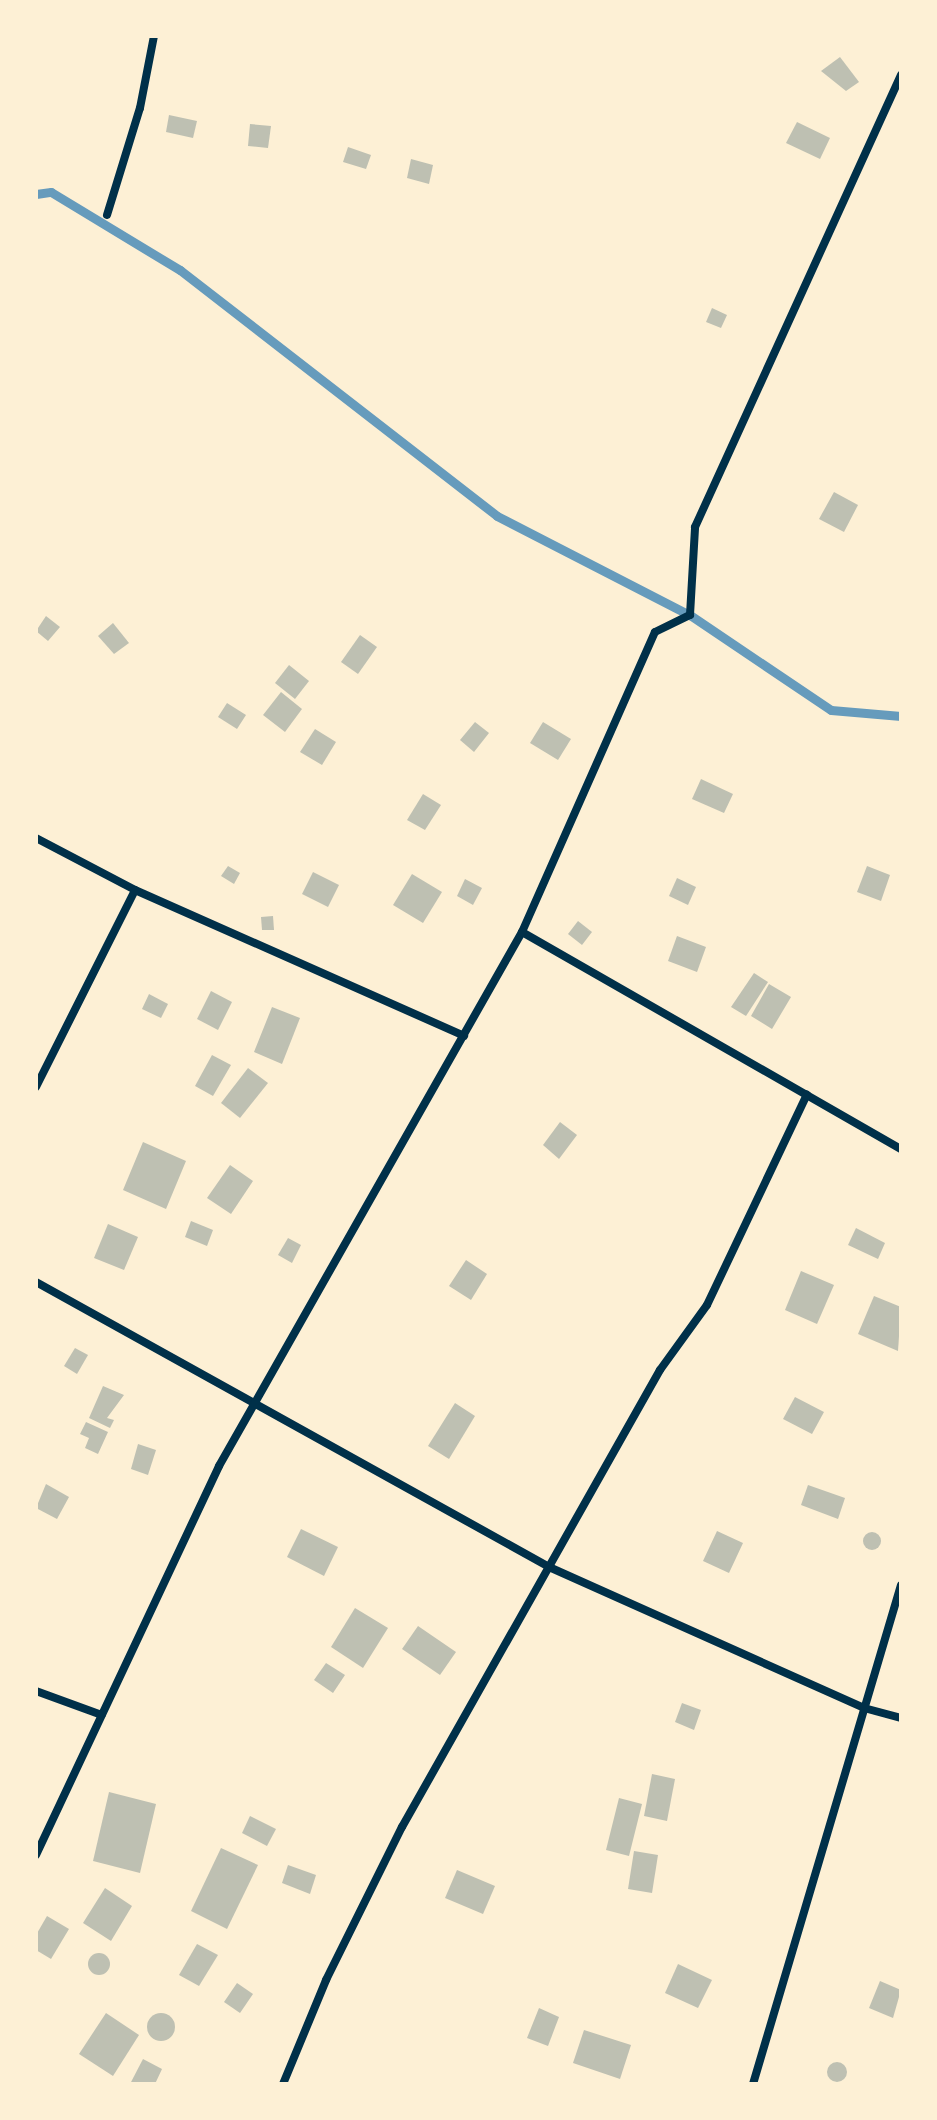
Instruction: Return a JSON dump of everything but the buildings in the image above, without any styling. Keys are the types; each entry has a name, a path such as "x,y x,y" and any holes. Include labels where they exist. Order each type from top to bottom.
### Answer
{"street":[{"path":"107,215 140,108 154,36"},
{"path":"36,1855 219,1466 522,932 655,632 690,615 695,527 901,75"},
{"path":"36,838 135,890 464,1036"},
{"path":"36,1087 135,890"},
{"path":"522,932 901,1149"},
{"path":"283,2084 326,1980 402,1827 660,1370 707,1305 807,1094"},
{"path":"36,1282 549,1567 864,1708 901,1718"},
{"path":"753,2084 901,1585"},
{"path":"36,1691 102,1715"}],"waterway":[{"path":"36,194 51,192 180,270 497,516 690,615 831,710 901,716"}]}
